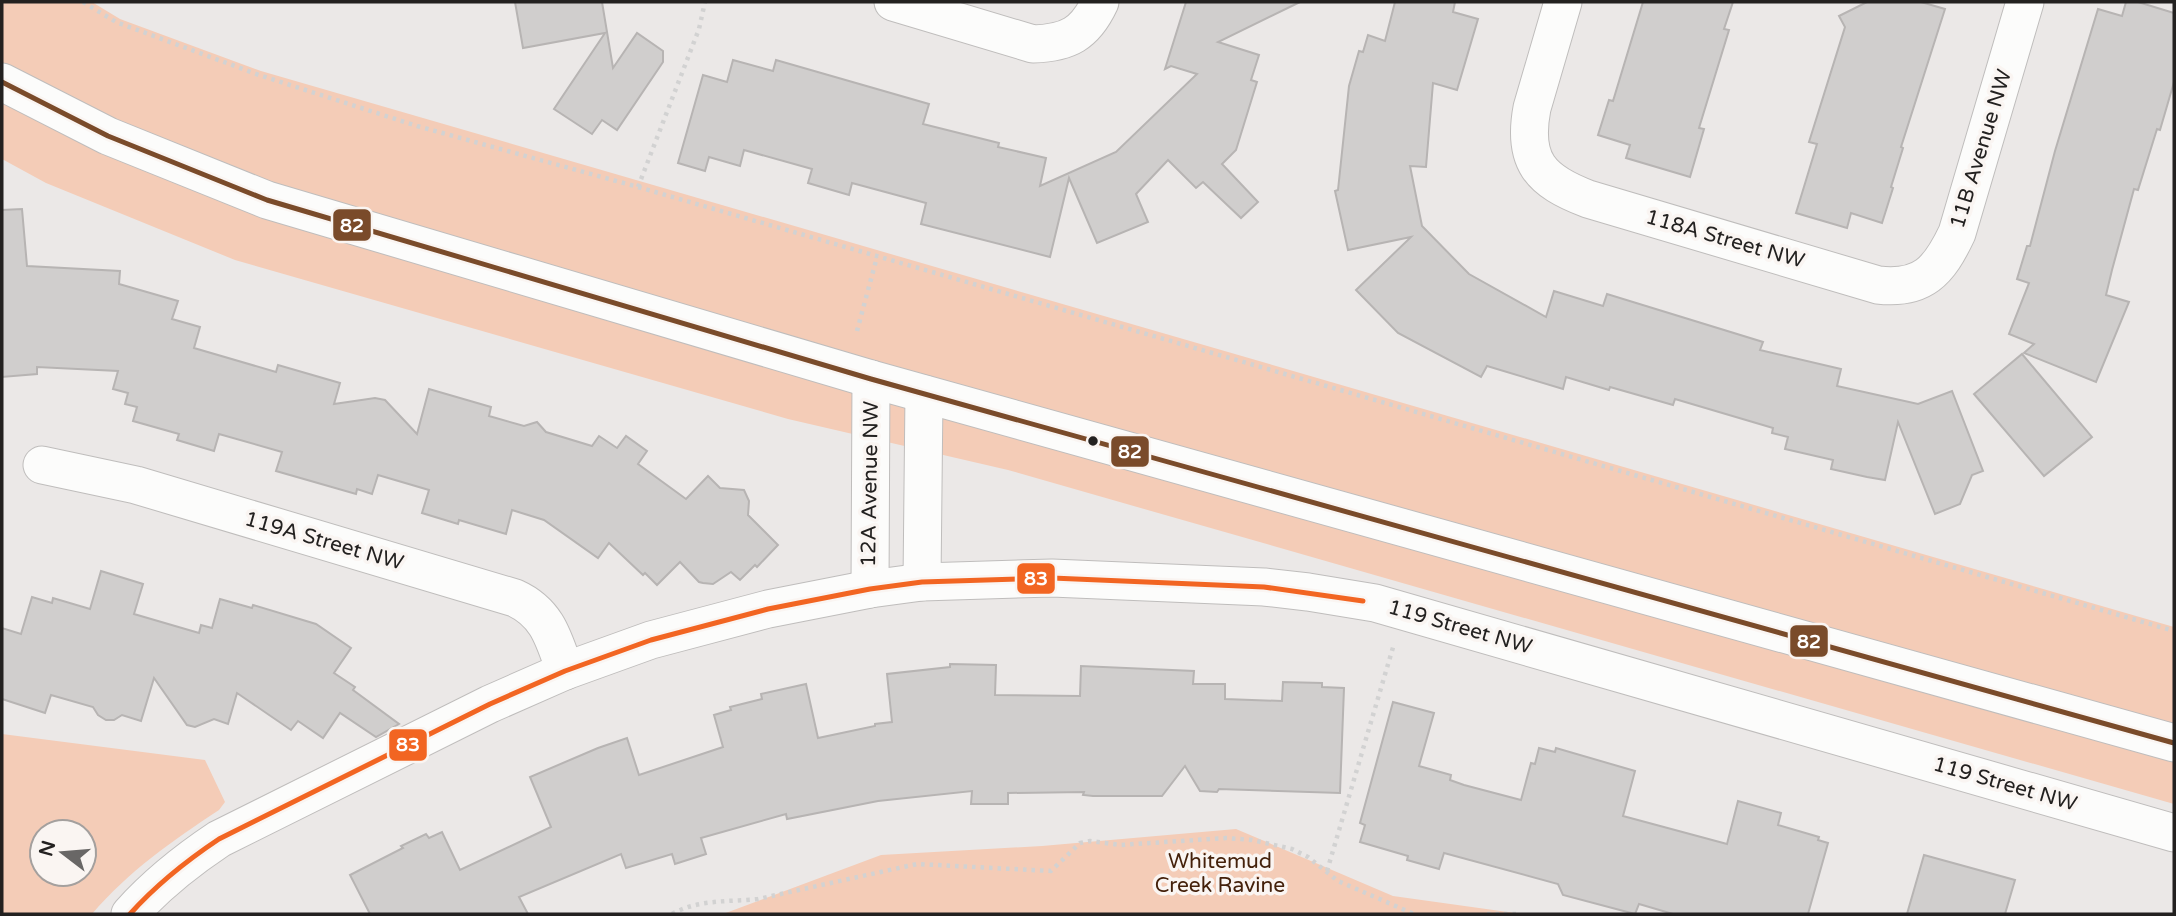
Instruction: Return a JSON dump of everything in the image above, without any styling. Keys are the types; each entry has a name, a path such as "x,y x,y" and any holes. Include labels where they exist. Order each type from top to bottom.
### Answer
{"street":[{"path":"892,2 1033,44 1052,44 1068,39 1083,28 1095,14 1100,2"},
{"name":"118A Street NW","path":"1563,2 1528,125 1528,141 1534,158 1551,181 1588,199 1878,285 1903,286 1916,283"},
{"name":"11B Avenue NW","path":"1916,283 1939,266 1957,233 2025,2"},
{"path":"2,82 108,136 267,200 872,380 2174,743"},
{"name":"12A Avenue NW","path":"870,589 872,380"},
{"path":"922,582 924,394"},
{"name":"119A Street NW","path":"41,466 136,485 515,598 528,604 545,621 565,671"},
{"name":"119 Street NW","path":"130,914 161,883 219,839 490,704 565,671 651,640 704,625 870,589 922,582 1104,579 1264,587 1356,599 2174,833"}],"path":[{"path":"83,2 116,22 258,75 417,126 638,187 2174,631"},
{"path":"638,187 699,29 705,2"},
{"path":"857,331 877,257"},
{"path":"1327,872 1397,635"},
{"path":"672,914 703,902 758,899 917,864 1051,871 1080,843 1090,841 1120,845 1226,838 1252,839 1292,849 1308,857 1338,881 1414,914"},
{"path":"1487,914 1516,914"}],"green space":[{"path":"2,2 92,2 120,19 261,71 2174,627 2174,804 1008,470 788,419 235,260 46,183 2,159"},
{"path":"2,734 205,760 225,802 219,810 136,870 92,914 2,914"},
{"name":"Whitemud Creek Ravine","path":"1236,829 1393,896 1522,914 723,914 881,855 1042,846"}],"building":[{"path":"515,2 602,2 613,68 637,33 663,51 663,62 617,130 602,120 592,134 554,109 605,33 523,48"},
{"path":"1186,2 1300,2 1218,42 1259,55 1251,80 1257,82 1236,150 1222,164 1258,202 1241,218 1203,182 1196,188 1168,160 1136,194 1148,222 1097,243 1069,178 1050,257 921,224 926,203 852,183 849,195 808,183 812,169 744,150 740,166 709,157 705,171 678,163 703,75 727,82 733,60 773,71 776,60 929,104 923,124 999,143 998,147 1046,158 1040,186 1116,152 1197,74 1171,66 1165,69"},
{"path":"1395,2 1455,2 1453,12 1478,19 1457,90 1433,83 1426,167 1410,166 1422,226 1469,274 1546,317 1554,291 1603,306 1607,294 1763,342 1760,350 1841,369 1837,386 1918,404 1952,391 1983,471 1972,475 1960,504 1935,514 1898,422 1885,480 1867,477 1831,469 1833,460 1785,449 1788,437 1772,433 1773,428 1675,399 1673,405 1566,377 1563,389 1487,366 1481,377 1398,333 1356,290 1411,237 1348,250 1335,191 1338,190 1349,86 1359,51 1363,52 1368,35 1385,41"},
{"path":"1643,2 1733,2 1724,29 1729,30 1699,128 1704,129 1690,177 1626,158 1630,145 1598,135 1609,100 1613,101"},
{"path":"1867,2 1921,2 1945,9 1901,147 1903,148 1891,187 1893,188 1882,223 1851,213 1847,228 1796,213 1817,144 1809,142 1845,27 1839,16"},
{"path":"2126,2 2138,2 2174,13 2174,82 2138,190 2134,189 2112,270 2106,295 2129,302 2096,382 2024,353 2034,344 2009,334 2029,283 2017,279 2027,246 2030,246 2055,151 2098,9 2122,16"},
{"path":"22,209 27,266 120,271 119,284 178,301 172,319 200,327 194,348 276,372 278,365 340,383 334,404 375,398 385,400 417,434 429,389 491,407 489,416 524,426 537,422 546,432 592,446 599,436 617,448 626,436 647,451 638,464 686,499 708,476 720,488 744,490 749,501 748,515 778,545 740,580 731,572 713,584 699,582 680,562 657,585 609,543 598,558 544,520 512,510 506,534 459,520 458,524 422,513 429,490 378,475 372,494 357,489 356,494 276,471 282,452 219,434 214,451 177,440 179,434 133,421 137,407 125,404 128,393 113,389 118,371 37,367 37,374 2,377 2,210"},
{"path":"2022,354 2092,437 2044,476 1974,394"},
{"path":"101,571 143,584 134,614 199,633 201,625 212,628 220,599 252,608 253,605 316,624 351,648 334,673 399,724 376,737 340,713 323,738 298,721 291,730 237,693 228,724 214,719 195,727 187,725 154,678 141,721 122,715 114,720 106,720 98,715 93,707 51,695 45,713 2,699 2,628 21,634 32,597 52,603 53,598 90,609"},
{"path":"950,664 996,665 995,695 1080,696 1081,666 1194,671 1193,684 1225,684 1225,699 1282,701 1283,682 1322,683 1322,687 1344,688 1340,793 1219,789 1217,792 1200,791 1185,766 1162,796 1093,796 1083,795 1084,792 1008,793 1008,804 971,804 972,791 878,801 787,819 786,814 701,838 706,854 675,864 672,854 626,868 621,854 519,897 528,914 370,914 350,875 426,834 429,838 442,832 460,870 551,827 530,777 598,748 627,738 639,775 723,747 714,715 731,710 730,707 762,699 761,694 806,684 818,738 892,722 887,674 950,667"},
{"path":"1393,702 1434,713 1419,766 1451,775 1450,780 1464,785 1521,800 1531,763 1535,764 1539,748 1555,752 1556,748 1635,771 1623,816 1727,844 1738,801 1781,813 1778,825 1819,837 1818,840 1828,843 1808,914 1673,914 1639,904 1635,914 1563,895 1558,884 1444,853 1439,869 1407,860 1408,856 1360,842 1365,825 1360,823"},
{"path":"1924,855 2015,880 2005,914 1907,914"}],"transit line":[{"name":"82","path":"2,82 108,136 267,200 871,379 2174,743"},
{"name":"83","path":"130,914 172,874 219,839 490,704 565,671 651,640 768,609 922,582 1052,578 1264,587 1363,601"}]}
